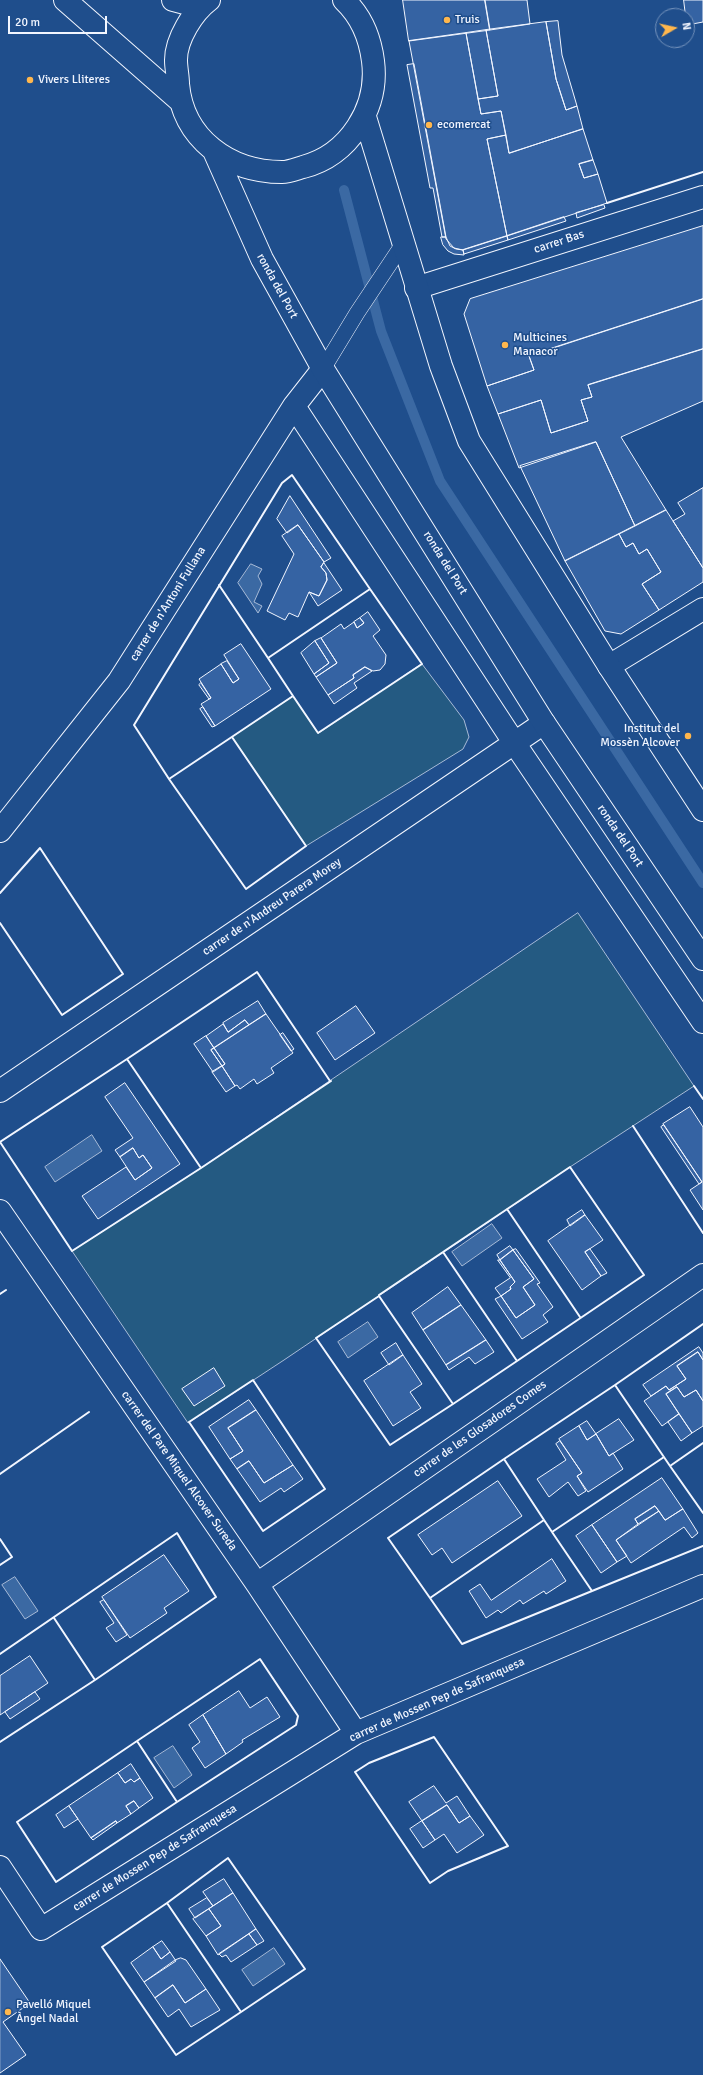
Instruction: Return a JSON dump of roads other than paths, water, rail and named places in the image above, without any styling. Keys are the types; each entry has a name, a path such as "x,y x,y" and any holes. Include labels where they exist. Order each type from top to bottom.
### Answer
{"street":[{"path":"65,0 180,100"},
{"path":"173,0 204,4 185,29 176,58 180,100 191,126 214,151 244,168 284,172 317,164 344,144 356,131 365,117 375,78 371,43 361,20 345,0"},
{"path":"365,117 441,366 469,441 609,666 703,810"},
{"name":"ronda del Port","path":"214,151 262,259 323,369 544,723 703,959"},
{"name":"carrer Bas","path":"416,288 703,197"},
{"name":"carrer de n'Antoni Fullana","path":"0,831 119,681 294,406 323,369"},
{"path":"294,406 515,744 703,1022"},
{"path":"609,666 703,609"},
{"name":"carrer de n'Andreu Parera Morey","path":"0,1091 544,723"},
{"name":"carrer del Pare Miquel Alcover Sureda","path":"0,1211 257,1584 356,1733"},
{"name":"carrer de les Glosadores Comes","path":"257,1584 703,1275"},
{"name":"carrer de Mossen Pep de Safranquesa","path":"0,1867 41,1929 356,1733 703,1586"}],"lane":[{"path":"323,369 357,313 403,244"}],"waterway":[{"path":"344,190 381,331 440,481 703,883"}],"place":[{"name":"Truis","path":"447,20"},
{"name":"Vivers Lliteres","path":"30,80"},
{"name":"ecomercat","path":"429,125"},
{"name":"Multicines Manacor","path":"505,345"},
{"name":"Institut del Mossèn Alcover","path":"688,736"},
{"name":"Pavelló Miquel Àngel Nadal","path":"8,2012"}]}
